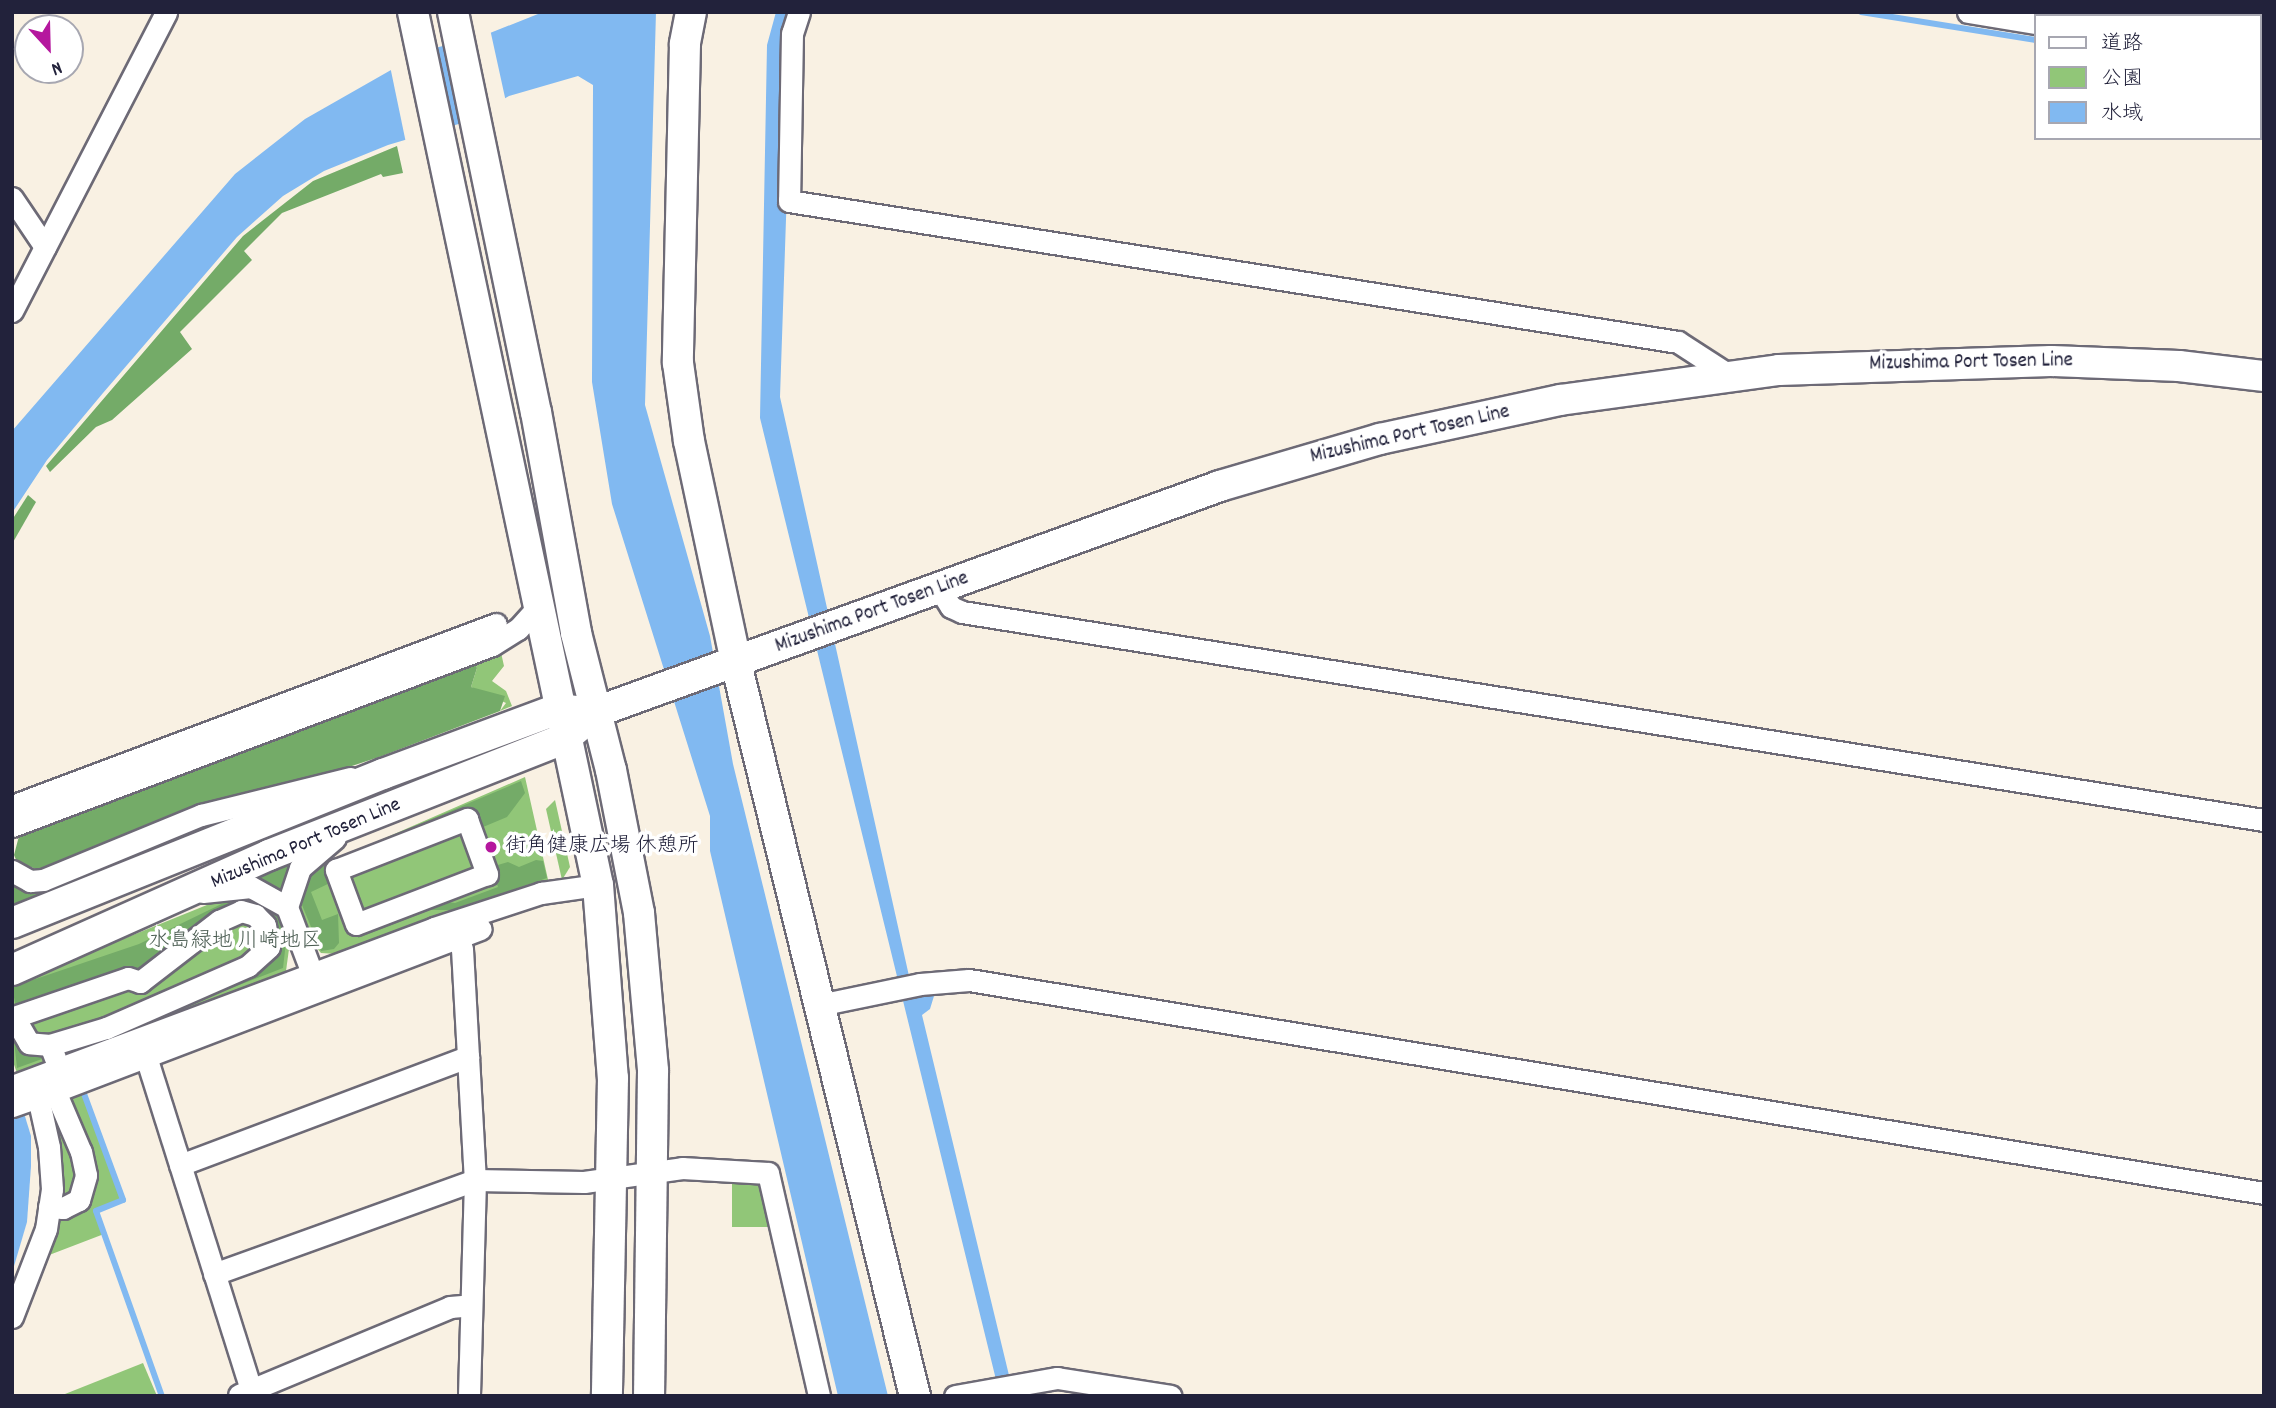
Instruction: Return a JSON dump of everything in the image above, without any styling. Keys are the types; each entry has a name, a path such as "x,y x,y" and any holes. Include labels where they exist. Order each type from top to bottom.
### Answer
{"street":[{"path":"13,308 166,12"},
{"path":"413,12 564,739 598,885 613,1078 607,1396"},
{"path":"691,12 685,44 678,363 700,502 729,665 819,1006 915,1396"},
{"path":"799,12 792,33 789,201 1678,342 1729,375"},
{"path":"1968,12 2035,19"},
{"path":"456,25 536,412 551,509 640,925 653,1071 649,1396"},
{"path":"12,198 45,247"},
{"name":"Mizushima Port Tosen Line","path":"12,970 187,895 269,855 564,739 596,712 821,633 1220,486 1367,443 1560,400 1729,375 1876,364 2051,361 2167,365 2264,376"},
{"path":"939,589 951,607 962,612 2264,820"},
{"path":"12,826 358,698 492,645 518,629 537,608"},
{"path":"12,806 496,624"},
{"name":"Mizushima Port Tosen Line","path":"12,923 383,774 558,709 596,712"},
{"path":"12,870 30,881 43,880 201,815 321,782 383,774"},
{"path":"312,973 287,907 300,868 363,819"},
{"path":"467,819 487,874 356,924 335,870 467,819"},
{"path":"28,1093 143,1047 456,931 541,893 598,885"},
{"path":"187,895 251,887 287,907"},
{"path":"143,1047 312,973 533,908 558,905"},
{"path":"241,911 255,915 265,925 268,947 248,966 53,1051 29,1043 14,1017 128,978 140,982 219,921 241,911"},
{"path":"456,931 468,1059 475,1180 470,1396"},
{"path":"819,1006 911,986 969,980 2264,1193"},
{"path":"143,1047 214,1273 246,1393 450,1307 471,1305"},
{"path":"181,1167 468,1059"},
{"path":"12,1317 46,1229 50,1207 50,1157 28,1093"},
{"path":"28,1093 81,1152 86,1175 79,1200 63,1208 50,1207"},
{"path":"214,1273 475,1180 584,1182 682,1168 768,1172 819,1396"},
{"path":"956,1396 1005,1385 1057,1378 1171,1396"}],"green space":[{"path":"397,146 403,173 383,177 381,174 282,213 244,251 252,260 180,332 192,349 112,420 96,427 50,472 46,466 243,236 313,181"},
{"path":"28,495 36,502 12,544 12,520"},
{"path":"500,648 504,666 492,681 506,691 512,706 500,711 506,703 471,687 477,668 473,658"},
{"path":"473,658 477,668 471,687 505,696 500,711 382,756 39,870 17,862 14,855 19,836 365,706 382,692"},
{"name":"水島緑地 川崎地区","path":"525,777 549,884 457,918 433,916 337,954 321,953 315,946 300,906 304,881 314,869"},
{"path":"521,781 525,793 507,817 476,830 469,817 311,892 322,920 338,914 339,943 334,949 321,951 302,905 308,879 325,864"},
{"path":"555,800 570,867 562,880 546,809"},
{"path":"298,860 285,900 270,884 247,880"},
{"path":"536,860 543,861 547,878 454,910 430,910 358,938 360,928 430,900 455,903 498,887 491,867 508,862 519,867"},
{"path":"12,881 44,888 62,886 12,908"},
{"name":"水島緑地 川崎地区","path":"234,894 278,910 289,949 286,971 17,1073 12,1059 12,984"},
{"path":"238,896 277,912 286,942 283,968 79,1047 271,955 255,909 139,978 17,1013 12,987 139,944"},
{"path":"12,1022 39,1051 42,1059 17,1068"},
{"path":"81,1090 122,1199 95,1210 104,1234 44,1257 48,1103"},
{"path":"732,1176 758,1177 774,1227 732,1227"},
{"path":"143,1363 157,1396 60,1396"}],"water":[{"path":"543,12 656,12 645,405 710,636 733,764 888,1396 838,1396 710,851 710,816 612,504 592,382 593,85 578,76 509,96 462,123 388,145 324,171 283,196 237,237 103,393 47,460 12,513 12,431 235,174 305,119 391,70 435,48 485,35"},
{"path":"776,12 793,12 780,397 909,976 934,996 930,1009 922,1015 1014,1396 1000,1396 760,418 767,45"},
{"path":"12,1074 31,1136 31,1166 27,1222 12,1273"}],"pier":[{"path":"490,29 506,102 461,124 444,42"},
{"path":"420,51 452,127 406,143 390,66"}],"waterway":[{"path":"1861,12 2035,40"},
{"path":"83,1091 123,1200 96,1211 162,1396"}],"place":[{"name":"街角健康広場 休憩所","path":"491,847"}]}
